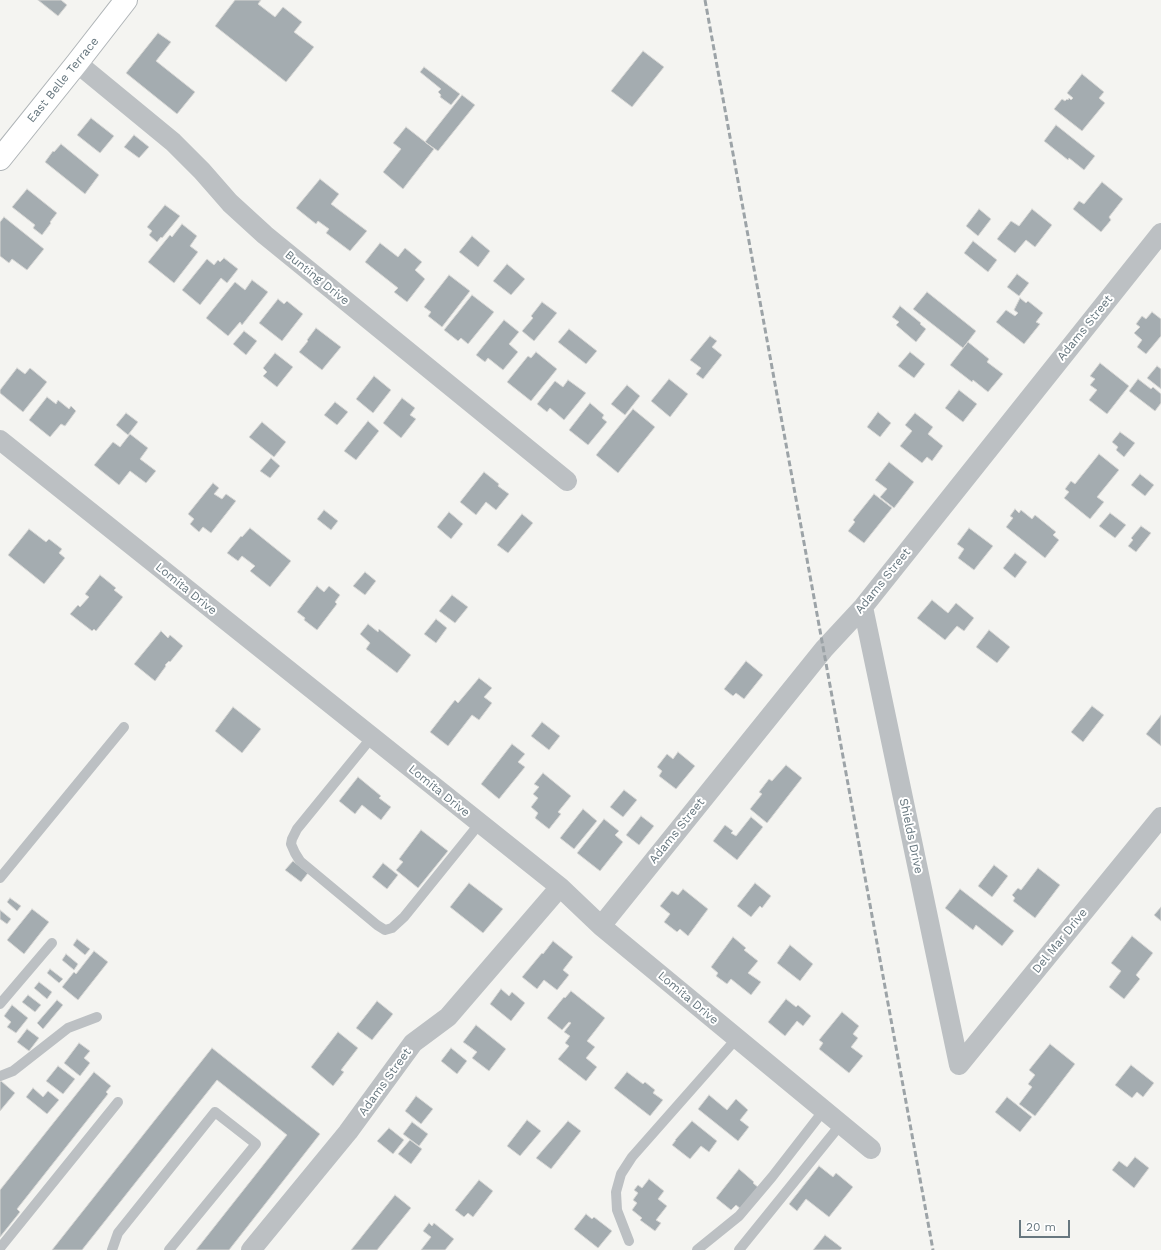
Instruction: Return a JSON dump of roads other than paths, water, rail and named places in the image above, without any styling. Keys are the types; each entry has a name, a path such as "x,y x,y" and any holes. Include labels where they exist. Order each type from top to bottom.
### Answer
{"street":[{"name":"East Belle Terrace","path":"0,159 126,0"},
{"name":"Bunting Drive","path":"77,63 173,142 202,171 230,203 265,235 567,481"},
{"name":"Adams Street","path":"601,926 824,648 862,607 1161,233"},
{"name":"Lomita Drive","path":"0,440 560,887 601,926 871,1149"},
{"name":"Shields Drive","path":"862,607 959,1065"},
{"name":"Del Mar Drive","path":"959,1065 1161,817"},
{"name":"Adams Street","path":"251,1250 348,1132 412,1043 448,1017 560,887"}],"lane":[{"path":"0,878 124,727"},
{"path":"372,737 297,829 291,844 300,861 372,921 385,930 392,928 409,912 480,824"},
{"path":"0,1004 52,943"},
{"path":"0,1076 13,1071 68,1028 97,1017"},
{"path":"629,1241 617,1210 616,1192 621,1174 632,1157 737,1038"},
{"path":"0,1248 118,1102"},
{"path":"697,1250 739,1216 772,1177 824,1110"},
{"path":"112,1250 118,1232 215,1112 256,1144 169,1250"},
{"path":"739,1250 841,1124"}],"railway":[{"path":"705,0 933,1250"}]}
